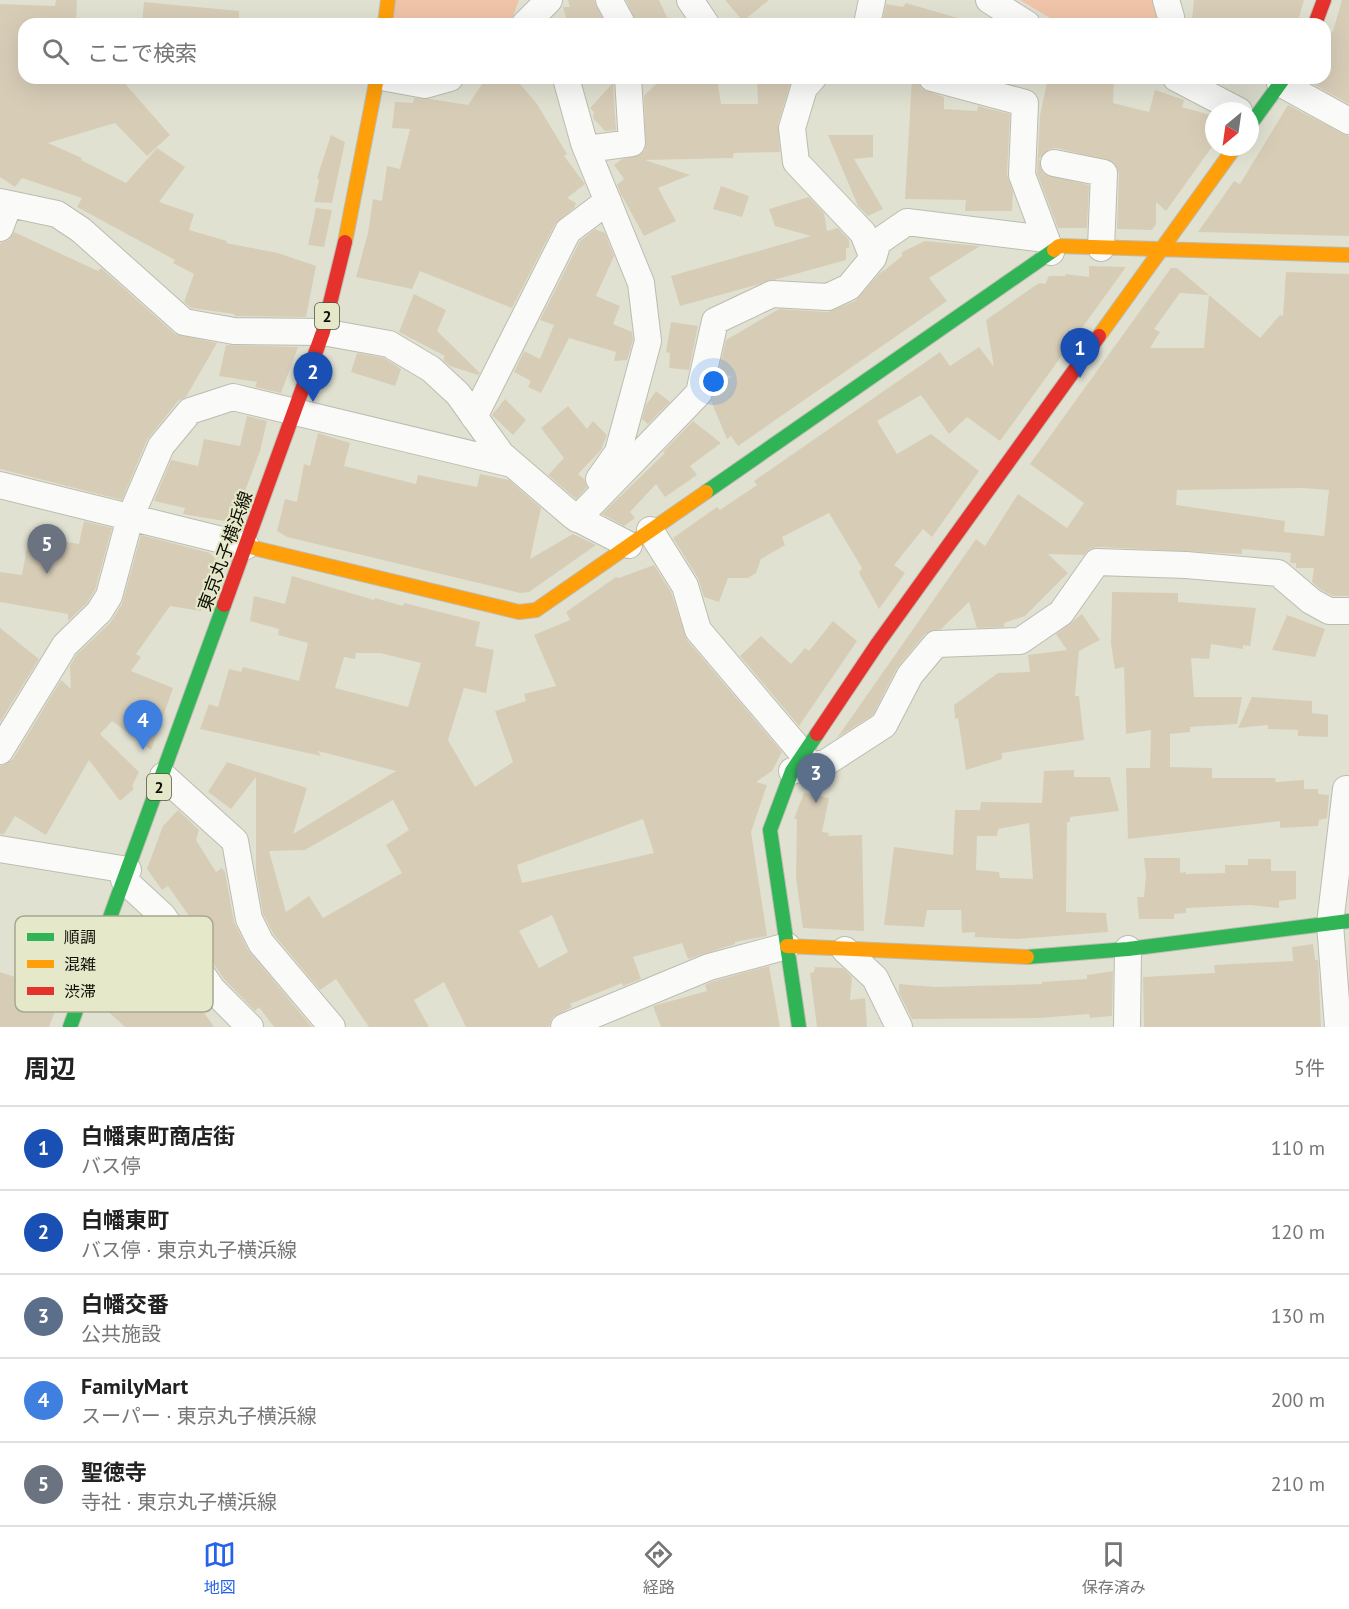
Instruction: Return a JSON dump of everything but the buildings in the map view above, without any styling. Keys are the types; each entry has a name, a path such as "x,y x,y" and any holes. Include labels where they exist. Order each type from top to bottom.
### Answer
{"street":[{"path":"386,18 388,0"},
{"path":"521,18 528,0"},
{"path":"532,18 551,0"},
{"path":"551,0 551,18"},
{"path":"609,0 619,18"},
{"path":"690,0 702,18"},
{"path":"868,18 872,0"},
{"path":"989,0 1018,18"},
{"path":"1166,0 1171,18"},
{"path":"1317,18 1324,0"},
{"name":"東京丸子横浜線","path":"111,916 323,332 349,223 376,84"},
{"path":"568,84 587,149 641,283 648,341 618,452 575,518"},
{"path":"587,149 632,143 628,84"},
{"path":"808,84 804,88 792,128 796,162 863,233 873,258"},
{"path":"954,84 1025,103 1022,175 1048,246"},
{"path":"1187,84 1219,102"},
{"path":"1259,106 1278,84"},
{"path":"1288,84 1349,122"},
{"path":"799,1027 771,830 798,763 878,643 1228,156"},
{"path":"1054,163 1104,173 1101,248"},
{"path":"474,417 568,231 608,201"},
{"path":"0,228 4,203 57,214 81,230 184,322 234,331 323,332 389,344 431,369 458,394 501,454 575,518 629,545"},
{"path":"575,518 699,393 715,321 772,294 828,297 849,287 873,258 878,242 907,222 1048,246 1349,255"},
{"path":"0,484 130,518 519,612 536,610 1048,246"},
{"path":"0,751 65,645 99,612 109,596 130,518 161,446 190,411 233,397 512,464"},
{"path":"650,530 685,586 698,630 798,763"},
{"path":"798,763 826,762 884,725 910,675 936,644 1020,641 1061,613 1097,562 1186,565 1278,573 1311,601 1329,611 1349,611"},
{"path":"163,776 235,841 249,919 261,943 332,1027"},
{"path":"1338,1027 1346,789"},
{"path":"0,849 126,875 163,916"},
{"path":"564,1027 709,967 787,946 1017,958 1128,949 1340,922"},
{"path":"1127,1027 1128,949"},
{"path":"845,950 875,978 899,1027"},
{"path":"213,990 250,1027"},
{"name":"東京丸子横浜線","path":"70,1027 76,1012"}],"shaded area":[{"path":"394,0 519,0 512,18 392,18"},
{"path":"1020,0 1152,0 1157,18 1050,18"}],"traffic: fast":[{"path":"1259,113 1280,84"},
{"path":"706,492 1054,250"},
{"path":"111,916 224,605"},
{"path":"799,1027 770,830 792,771 817,734"},
{"path":"1027,957 1128,949 1349,921"},
{"path":"70,1027 75,1012"}],"traffic: slow":[{"path":"386,18 388,0"},
{"path":"345,242 376,84"},
{"path":"1099,336 1229,156"},
{"path":"1054,250 1059,246 1349,255"},
{"path":"246,546 519,612 536,610 706,492"},
{"path":"787,946 1027,957"}],"traffic: jam":[{"path":"1317,18 1324,0"},
{"path":"224,605 323,332 345,242"},
{"path":"817,734 878,643 1099,336"}],"place":[{"name":"白幡東町商店街","path":"1080,378"},
{"name":"白幡東町","path":"313,402"},
{"name":"聖徳寺","path":"47,574"},
{"name":"FamilyMart","path":"143,750"},
{"name":"白幡交番","path":"816,803"}]}
